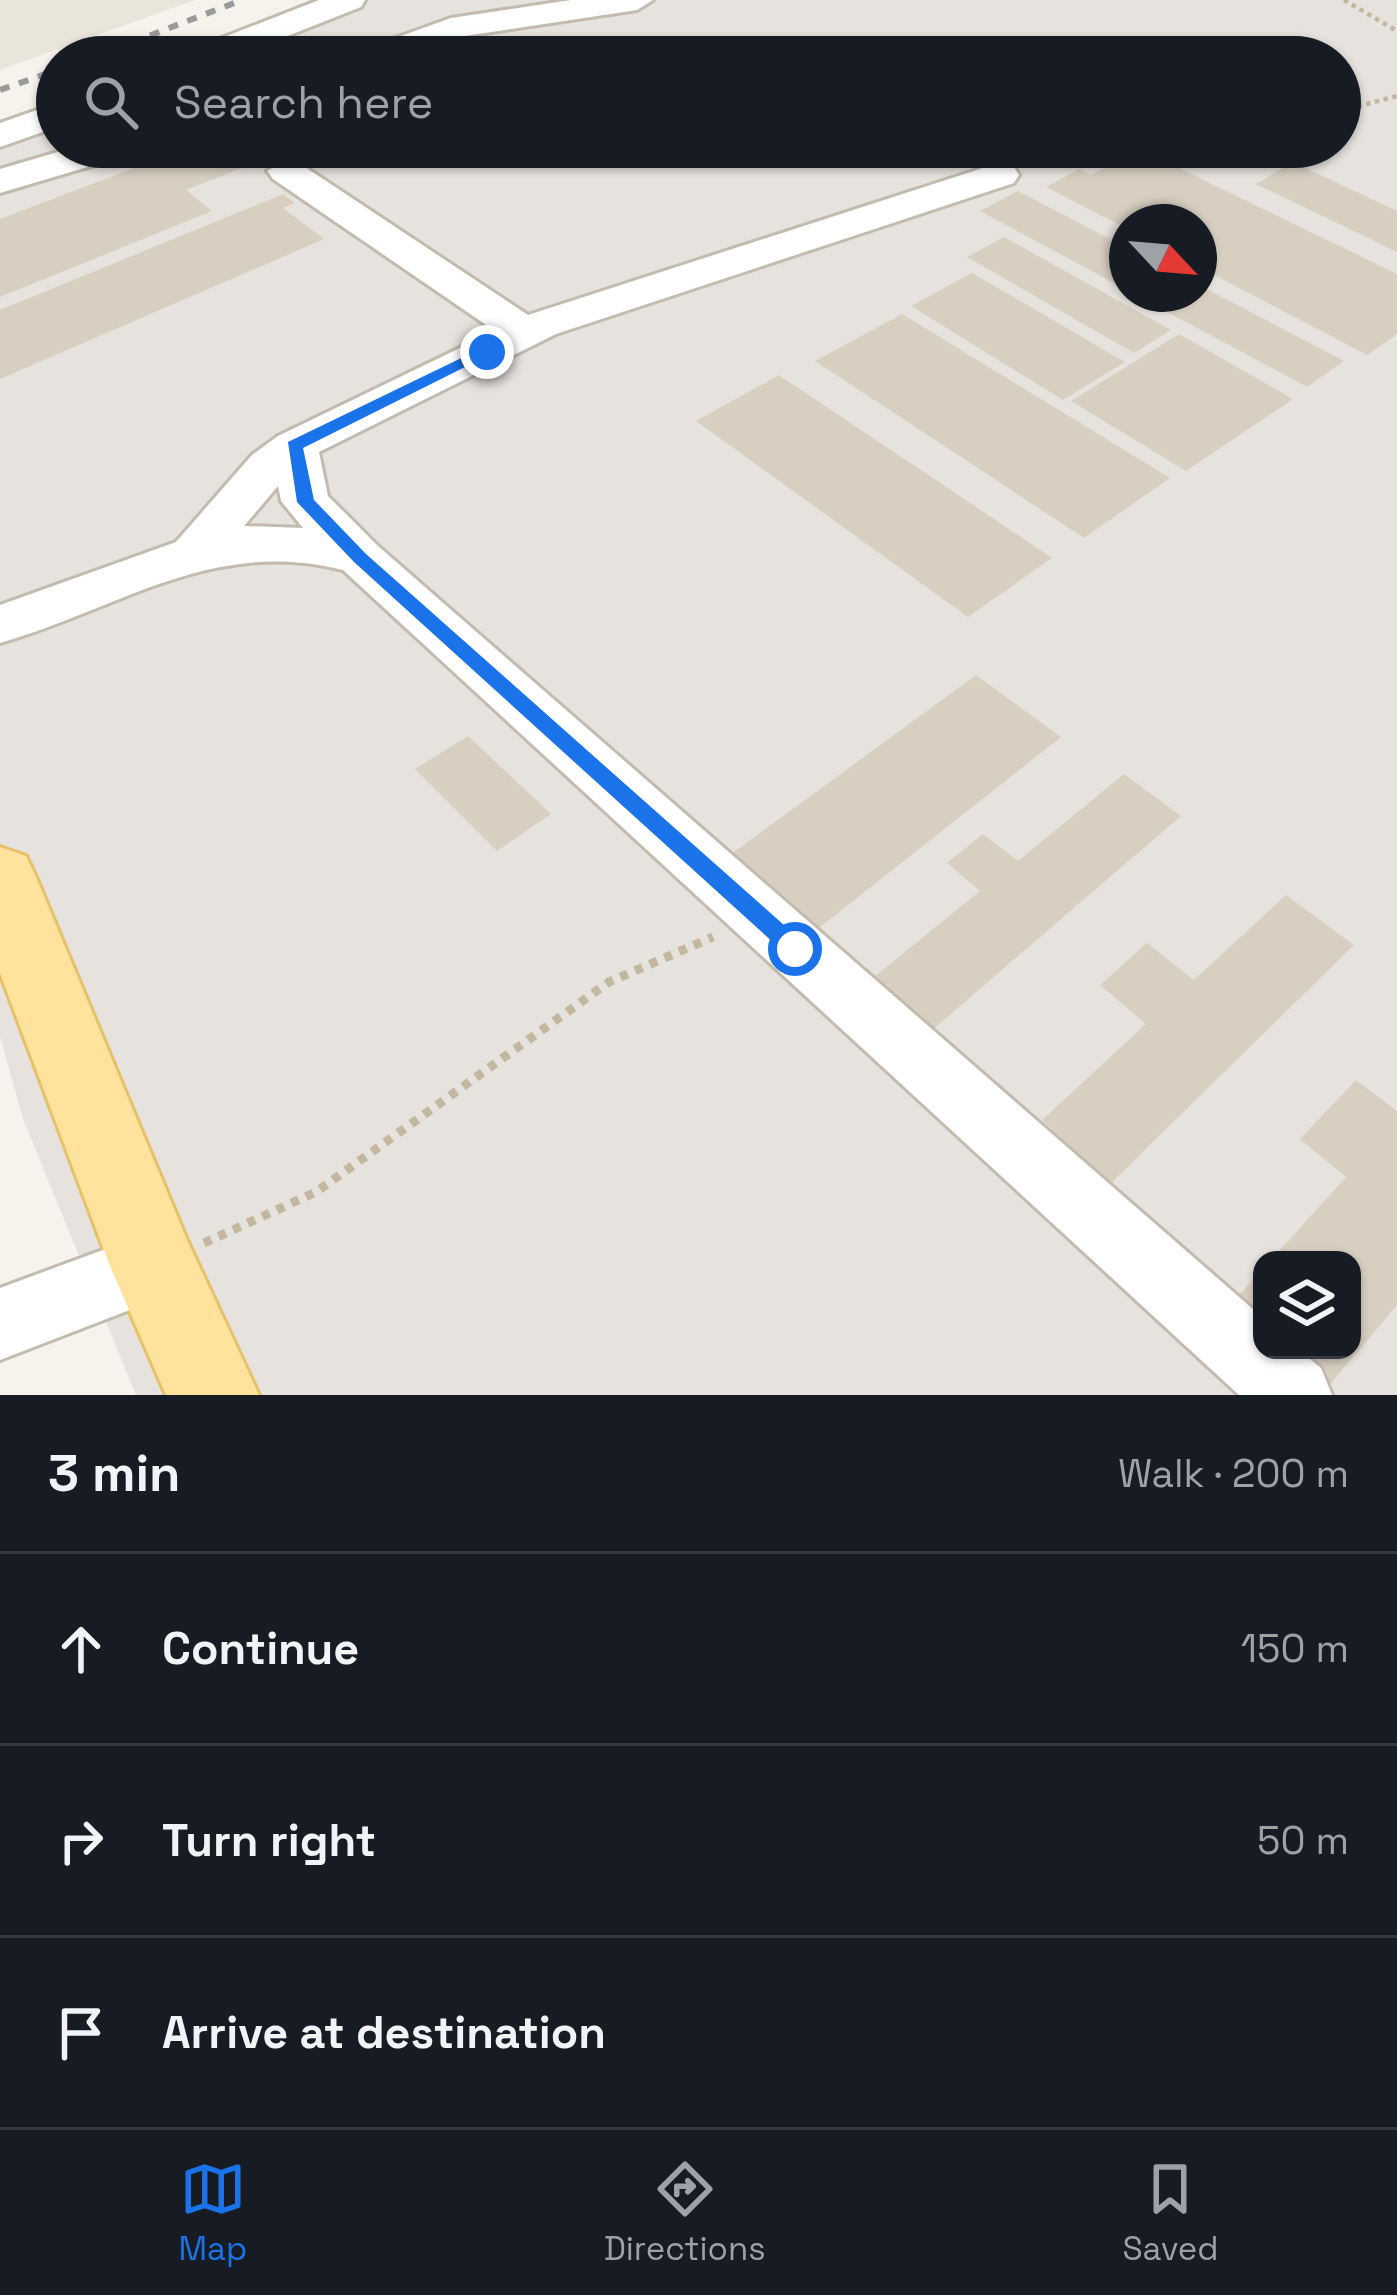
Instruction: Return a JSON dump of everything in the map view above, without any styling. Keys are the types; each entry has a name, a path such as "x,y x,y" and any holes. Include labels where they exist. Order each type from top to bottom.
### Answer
{"main road":[{"path":"0,878 154,1267 214,1395"}],"street":[{"path":"257,36 350,0"},
{"path":"409,36 445,14 637,0"},
{"path":"0,136 36,122"},
{"path":"0,181 44,168"},
{"path":"286,171 526,333"},
{"path":"194,554 268,466 294,446 526,333 1000,175"},
{"path":"294,446 305,502 360,558 1294,1395"},
{"path":"0,625 238,539 302,542 360,558"},
{"path":"0,1324 154,1267"}],"path":[{"path":"1344,0 1397,31"},
{"path":"1361,105 1397,96"},
{"path":"154,1267 316,1192 609,982 759,916"}],"shaded area":[{"path":"0,0 195,0 95,36 36,36 36,57 0,70"},
{"path":"316,0 1397,0 1397,1395 136,1395 23,1119 0,1036 0,120 36,108 36,168 1361,168 1361,36 226,36"}],"building":[{"path":"134,168 241,168 186,190 212,211 0,297 0,219"},
{"path":"1104,168 1179,168 1397,274 1397,334 1367,355 1217,276 1217,204 1109,204 1109,220 1046,187 1079,169 1091,175"},
{"path":"1283,168 1306,168 1397,211 1397,252 1256,184"},
{"path":"1018,191 1109,239 1109,280 980,211"},
{"path":"283,194 295,203 283,208 324,239 0,379 0,310"},
{"path":"1004,237 1109,295 1109,312 1139,312 1171,330 1134,353 967,257"},
{"path":"972,273 1125,362 1063,400 911,306"},
{"path":"1217,294 1344,361 1307,387 1167,312 1217,312"},
{"path":"902,314 1170,478 1084,538 815,361"},
{"path":"1179,334 1293,399 1186,471 1071,401"},
{"path":"779,375 1052,558 968,617 696,421"},
{"path":"976,675 1061,737 815,931 730,855"},
{"path":"468,736 551,814 497,851 415,769"},
{"path":"1124,774 1181,816 932,1030 874,977 980,891 947,863 983,834 1018,861"},
{"path":"1286,895 1354,945 1111,1183 1042,1120 1146,1024 1100,985 1147,943 1194,980"},
{"path":"1356,1080 1397,1111 1397,1305 1361,1348 1361,1251 1279,1251 1346,1177 1300,1139"},
{"path":"1253,1280 1253,1324 1231,1304"},
{"path":"1292,1359 1351,1359 1326,1389"}],"railway":[{"path":"149,36 242,0"},
{"path":"0,90 36,77"}],"route":[{"path":"487,352 294,446 305,502 360,558 795,949"}]}
